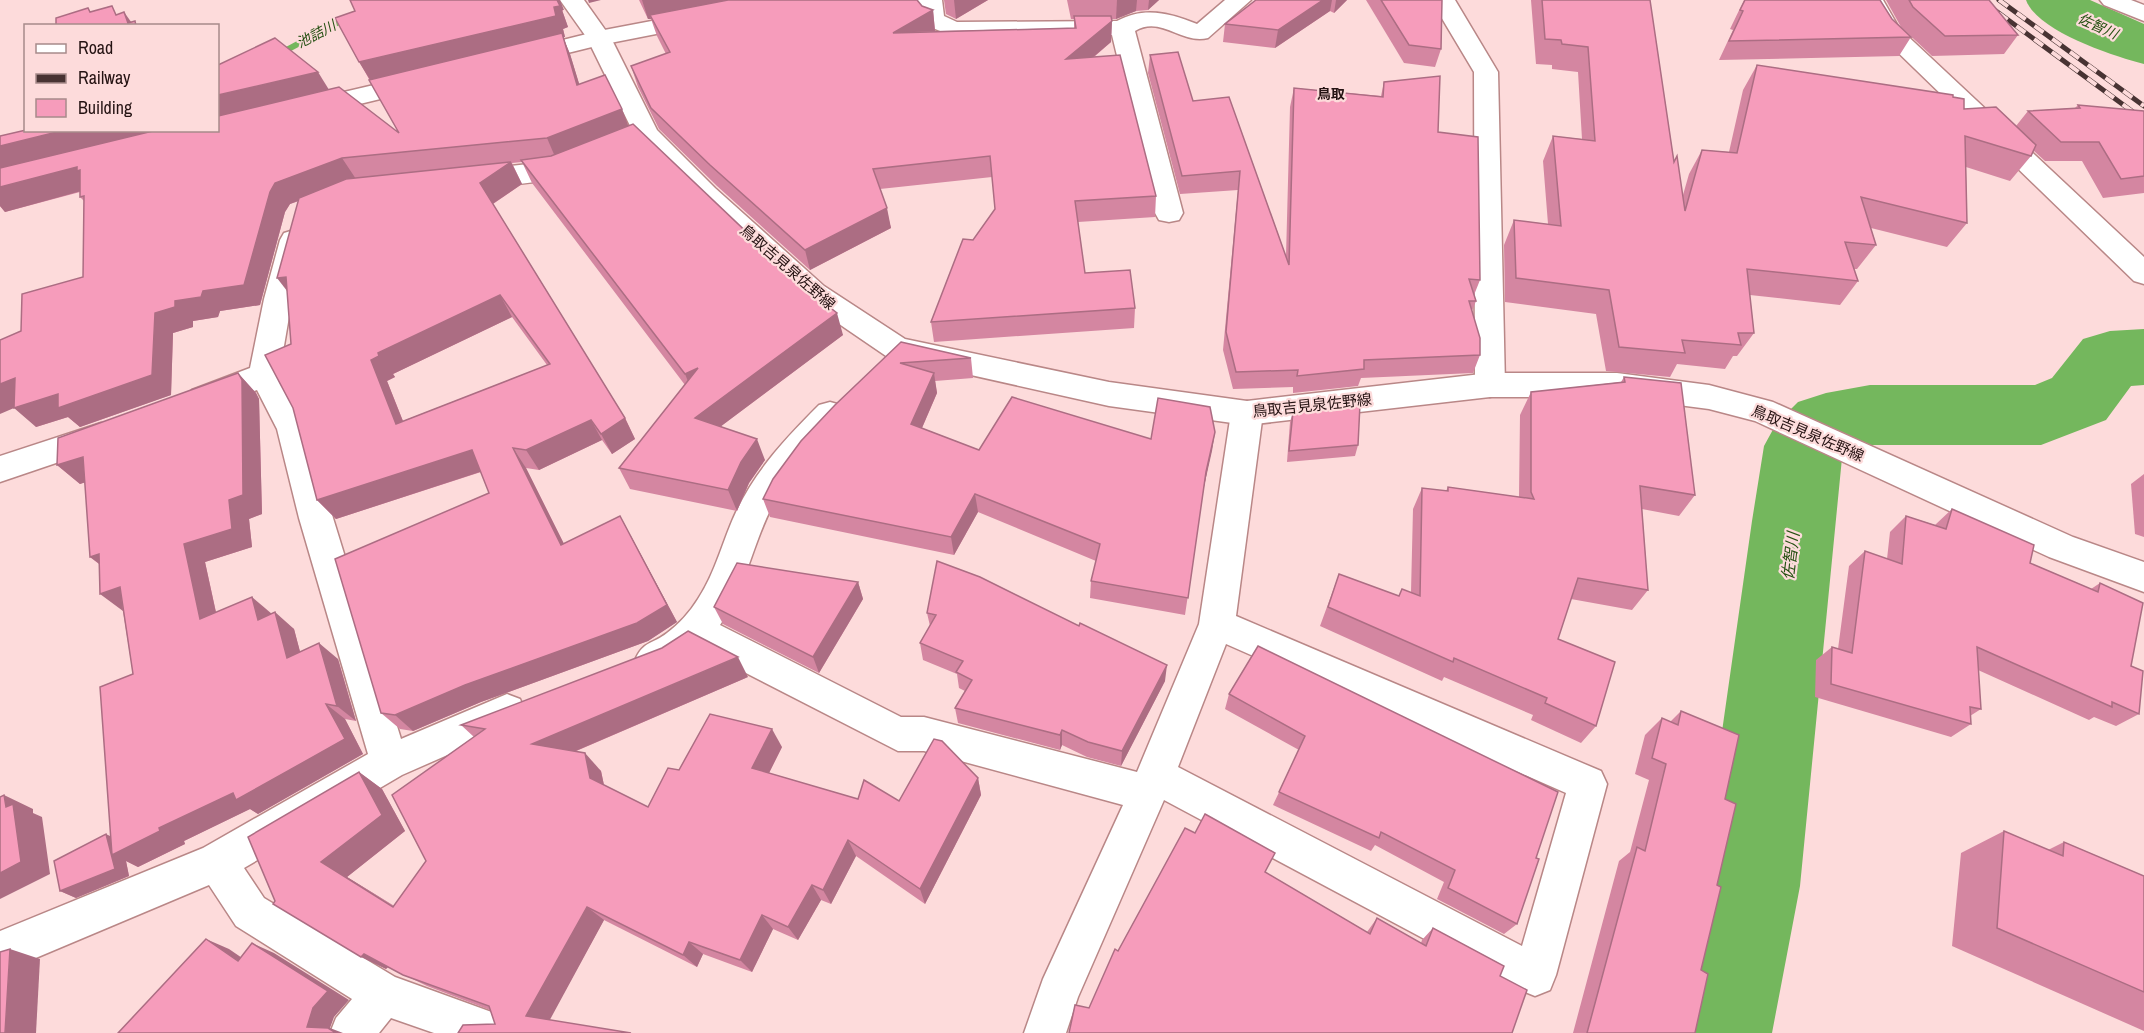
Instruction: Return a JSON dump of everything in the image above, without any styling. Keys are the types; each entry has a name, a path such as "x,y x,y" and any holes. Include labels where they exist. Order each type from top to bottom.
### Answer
{"street":[{"name":"鳥取吉見泉佐野線","path":"572,0 599,39 636,139 706,194 814,293 897,348 1109,394 1247,413 1490,385 1617,385 1709,397 1762,411 2061,547 2144,577"},
{"path":"930,0 933,20 953,28 1122,28 1135,19 1152,16 1200,33 1239,0"},
{"path":"1443,0 1486,72 1490,385"},
{"path":"1871,0 1890,32 2144,274"},
{"path":"2112,0 2144,14"},
{"path":"495,64 599,39 722,15"},
{"path":"1122,28 1169,213"},
{"path":"287,114 449,75"},
{"path":"444,182 561,169 593,156"},
{"path":"301,213 278,299 264,375 292,429 316,518 389,762"},
{"path":"628,667 661,655 697,631 715,603 763,493 786,458 897,348"},
{"path":"179,407 264,375"},
{"path":"1046,1033 1058,994 1151,784 1217,624 1247,413"},
{"path":"0,469 126,427"},
{"path":"697,631 898,734 924,734 1151,784 1535,975 1588,784 1217,624"},
{"path":"0,952 217,862 389,762 495,716 540,700"},
{"path":"217,862 250,912 384,994 493,1033"},
{"path":"351,1033 384,994"}],"building":[{"path":"350,0 557,0 560,6 554,7 556,16 359,62 335,18 355,11"},
{"path":"728,0 917,0 922,6 933,10 893,33 1076,28 1074,16 1111,16 1112,21 1066,59 1120,55 1156,196 1075,201 1085,273 1130,270 1135,308 931,322 963,239 973,240 995,209 990,156 873,169 887,208 805,250 710,165 651,108 631,66 670,52 650,15"},
{"path":"1256,0 1323,0 1278,30 1225,24"},
{"path":"1381,0 1442,0 1441,49 1409,45"},
{"path":"1542,0 1650,0 1674,162 1677,156 1685,211 1702,150 1737,153 1757,65 1953,95 1953,97 1964,99 1964,109 1996,107 2036,145 2031,156 1965,136 1967,223 1861,197 1876,245 1845,242 1858,281 1747,269 1754,333 1738,333 1741,345 1682,340 1685,353 1619,347 1609,290 1516,278 1514,220 1561,226 1553,136 1595,141 1588,47 1562,44 1561,40 1545,39"},
{"path":"1745,0 1880,0 1892,19 1911,37 1729,41 1743,11 1740,10"},
{"path":"1909,0 1989,0 2018,35 1945,36 1913,7"},
{"path":"112,6 116,15 124,12 128,23 135,21 136,24 56,24 56,18 88,8 90,12"},
{"path":"562,33 577,85 605,75 622,109 547,138 342,158 275,183 270,192 244,285 203,291 201,297 175,301 175,307 155,313 152,375 58,408 58,394 14,408 15,378 0,384 0,340 21,331 22,294 83,277 84,196 80,197 80,170 77,171 77,167 0,187 0,168 149,132 219,132 219,116 339,87 399,133 369,80"},
{"path":"275,38 318,72 219,95 219,65"},
{"path":"1178,52 1193,101 1229,97 1289,265 1294,88 1383,97 1384,82 1440,76 1438,132 1478,137 1480,280 1469,279 1476,301 1469,301 1480,338 1480,355 1364,360 1364,369 1297,376 1298,370 1236,372 1226,332 1240,171 1182,176 1150,55"},
{"path":"2078,105 2144,111 2144,176 2121,179 2099,142 2061,142 2028,111 2080,108"},
{"path":"633,124 777,261 773,263 837,313 695,418 757,439 741,462 728,490 619,468 698,368 685,374 521,160 551,156"},
{"path":"24,130 57,132 0,146 0,136"},
{"path":"511,162 480,183 625,418 601,434 591,420 526,450 513,448 561,545 620,516 667,605 637,623 465,685 395,715 381,713 335,559 489,493 472,450 317,500 293,408 265,355 291,344 286,277 277,278 299,198 346,179","holes":["500,295 550,364 396,424 371,360 379,356 378,353"]},
{"path":"901,342 971,358 900,363 934,373 911,424 979,450 1012,397 1151,439 1158,398 1210,407 1215,432 1206,472 1188,598 1091,581 1100,544 975,494 951,537 763,499 773,479 801,441"},
{"path":"238,373 242,380 243,495 229,500 232,529 184,544 200,619 252,597 258,620 275,612 287,658 319,643 337,706 326,704 345,739 236,800 233,793 159,828 160,831 112,855 100,687 133,674 120,587 100,594 99,554 90,557 83,457 57,465 58,438"},
{"path":"1624,377 1681,383 1695,495 1640,486 1648,590 1578,578 1558,639 1615,662 1596,726 1545,703 1547,698 1454,658 1453,662 1328,607 1339,574 1399,596 1402,589 1420,596 1422,488 1448,491 1448,487 1534,499 1531,492 1531,392 1625,382"},
{"path":"1360,404 1358,445 1289,451 1293,412"},
{"path":"1952,509 2034,545 2030,563 2098,592 2100,583 2143,603 2131,666 2143,671 2139,714 2112,702 2112,707 1977,647 1981,709 1970,707 1971,724 1831,684 1832,647 1852,653 1865,551 1902,564 1906,516 1946,529"},
{"path":"937,561 980,577 1079,626 1080,623 1167,665 1122,751 1088,742 1062,730 1060,735 955,708 972,680 956,672 963,661 920,643 936,615 927,613"},
{"path":"737,563 858,582 813,657 714,607"},
{"path":"688,631 738,657 532,744 585,753 590,778 648,807 668,768 679,770 710,714 772,729 752,768 858,799 864,780 899,801 934,739 942,741 978,778 920,889 848,840 823,890 812,885 788,927 762,915 740,960 689,942 683,955 587,907 526,1016 631,1033 458,1033 463,1025 495,1024 489,1006 403,975 364,954 361,957 273,904 275,901 248,837 359,772 382,815 321,862 393,907 426,861 392,795 485,729 461,725 662,648"},
{"path":"1258,646 1558,792 1517,924 1448,888 1455,870 1381,832 1379,838 1279,792 1305,736 1229,694"},
{"path":"1681,711 1739,735 1725,799 1736,804 1717,885 1721,887 1701,970 1708,974 1695,1033 1587,1033 1637,847 1645,851 1666,764 1652,758 1662,718 1678,725"},
{"path":"4,795 6,807 13,804 21,862 0,873 0,797"},
{"path":"1205,814 1275,853 1265,872 1370,934 1377,918 1426,946 1433,928 1504,966 1500,976 1527,990 1512,1033 1069,1033 1075,1005 1089,1008 1115,949 1118,951 1185,828 1195,833"},
{"path":"2004,831 2063,856 2064,842 2144,876 2144,992 1997,928"},
{"path":"106,834 115,869 60,891 54,861"},
{"path":"206,939 238,961 252,943 328,991 313,1008 307,1027 328,1028 336,1033 118,1033"},
{"path":"10,949 5,1033 0,1033 0,952"}],"waterway":[{"name":"池詰川","path":"274,56 381,0"},
{"name":"佐智川","path":"2055,0 2076,17 2144,46"},
{"name":"佐智川","path":"1718,1033 1750,886 1804,446 1826,424 1870,415 2041,415 2079,399 2110,359 2144,357"}],"railway":[{"path":"1981,0 2144,120"},
{"path":"1999,0 2144,106"}],"district":[{"name":"鳥取","path":"1331,94"}]}
